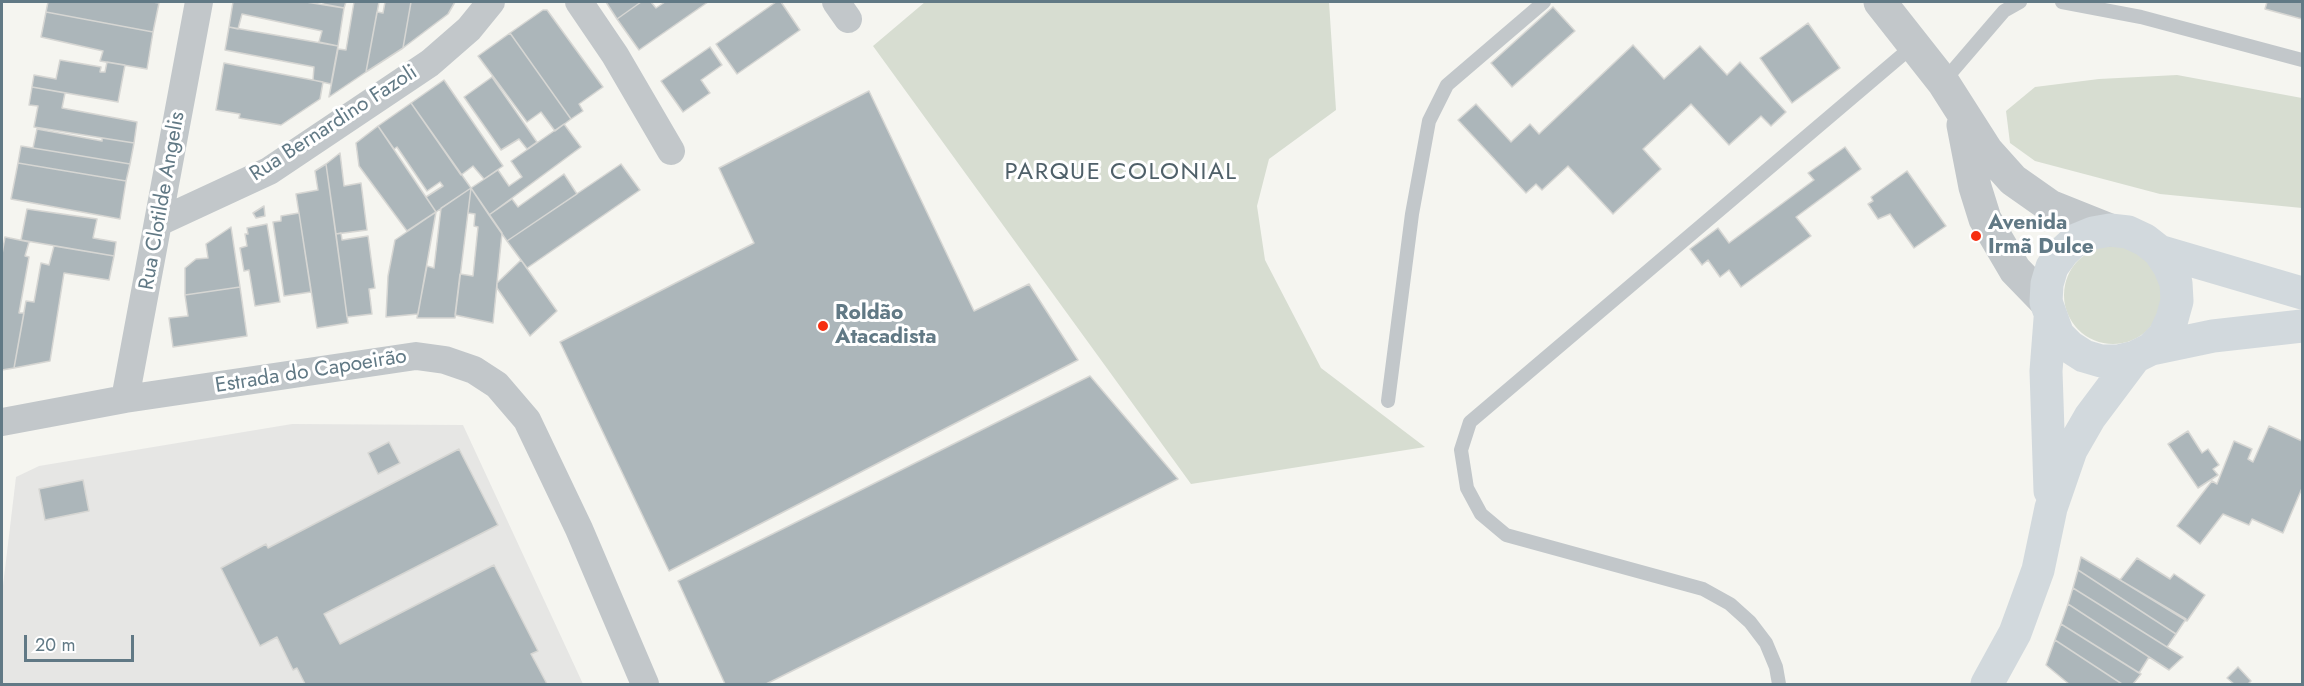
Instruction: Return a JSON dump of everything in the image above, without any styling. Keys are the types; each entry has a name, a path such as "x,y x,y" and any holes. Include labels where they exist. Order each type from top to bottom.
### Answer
{"main road":[{"path":"1987,684 2015,633 2038,570 2051,508 2071,450 2090,417 2143,353 2164,336 2172,319 2176,302 2176,283 2169,266 2159,251 2145,240 2128,232 2110,230 2093,233 2076,240 2052,267 2047,284 2046,371 2051,508"},
{"path":"2159,251 2302,293"},
{"path":"2048,311 2058,335 2070,347 2084,356 2101,361 2213,336 2302,326"}],"street":[{"name":"Rua Clotilde Angelis","path":"125,399 199,2"},
{"name":"Rua Bernardino Fazoli","path":"159,222 269,171 430,63 469,29 491,2"},
{"path":"579,2 615,55 671,151"},
{"path":"1880,2 1943,82 1987,151 2013,180 2050,206 2110,230"},
{"path":"1960,111 1975,187 1985,219 2015,270 2048,311"},
{"name":"Estrada do Capoeirão","path":"2,422 125,399 416,356 445,360 474,370 497,385 527,420 579,529 645,684"}],"lane":[{"path":"1388,400 1412,214 1429,121 1447,85 1544,2"},
{"path":"1943,82 2004,11 2020,2"},
{"path":"2062,2 2141,17 2302,60"},
{"path":"1779,684 1776,667 1766,643 1750,622 1730,604 1703,589 1506,535 1481,514 1467,488 1461,450 1470,422 1914,45"}],"shaded area":[{"path":"925,2 1329,2 1336,110 1269,159 1257,206 1265,260 1321,368 1425,447 1191,484 873,46"},
{"path":"2177,75 2302,98 2302,208 2160,194 2035,161 2010,143 2006,111 2035,87 2099,79"},
{"path":"2113,246 2132,250 2148,260 2158,276 2162,295 2158,314 2148,330 2132,340 2113,344 2094,340 2078,330 2068,314 2064,295 2068,276 2078,260 2094,250"},
{"path":"292,424 463,425 583,684 2,684 2,594 16,477 39,466"}],"building":[{"path":"48,2 159,3 153,32 46,12"},
{"path":"233,2 306,2 344,8 338,46 319,42 322,31 242,14 238,29 229,27"},
{"path":"324,2 346,2 344,8 323,4"},
{"path":"354,2 379,2 366,72 329,97 338,49 346,50"},
{"path":"385,2 411,2 403,48 366,72 377,12 383,13"},
{"path":"411,2 455,2 448,14 403,48"},
{"path":"606,2 641,2 617,19"},
{"path":"641,2 651,2 656,8 665,2 708,2 639,50 617,19"},
{"path":"776,2 781,2 800,30 737,74 716,44"},
{"path":"2267,2 2302,2 2302,19 2265,9"},
{"path":"1553,7 1575,31 1512,87 1491,63"},
{"path":"543,10 547,10 603,87 579,104 583,111 571,119 510,33"},
{"path":"46,12 153,32 147,69 100,61 103,51 41,37"},
{"path":"1808,23 1840,68 1792,103 1760,58"},
{"path":"229,27 338,46 331,84 313,80 314,67 225,50"},
{"path":"510,33 571,119 555,131 541,112 527,122 478,56"},
{"path":"1633,45 1664,79 1700,46 1727,75 1740,62 1786,112 1771,126 1761,116 1729,145 1691,104 1643,149 1661,169 1613,214 1568,166 1542,190 1536,184 1526,193 1458,120 1476,104 1511,142 1530,124 1539,134"},
{"path":"710,47 722,65 701,80 710,93 683,112 661,81"},
{"path":"60,60 101,67 100,72 105,72 107,62 125,65 118,102 32,87 34,75 56,79"},
{"path":"224,63 323,82 320,99 281,125 239,118 240,114 216,110"},
{"path":"492,77 537,142 527,149 519,139 501,150 464,97"},
{"path":"444,80 503,166 484,179 473,166 461,175 411,103"},
{"path":"32,87 65,93 62,108 137,122 134,143 34,127 38,106 29,105"},
{"name":"Roldão Atacadista","path":"869,91 974,311 1029,284 1078,360 669,571 560,342 754,243 719,168"},
{"path":"411,103 471,188 436,212 426,197 443,186 440,182 427,191 397,147 394,149 378,126"},
{"path":"564,124 581,147 489,215 471,188 498,170 509,186 522,177 511,161"},
{"path":"378,126 436,212 407,231 359,166 356,143"},
{"path":"37,129 102,141 102,138 134,143 130,164 33,148"},
{"path":"21,146 130,164 126,181 18,163"},
{"path":"1845,147 1861,169 1796,217 1811,236 1741,287 1729,270 1720,277 1708,260 1702,265 1690,249 1718,228 1729,243 1814,180 1808,173"},
{"path":"340,153 344,186 361,183 367,230 336,234 326,164"},
{"path":"18,163 126,181 120,219 11,199"},
{"path":"326,164 348,323 317,328 296,194 318,190 315,171"},
{"path":"621,164 640,190 527,268 507,241"},
{"path":"1907,171 1946,226 1914,248 1890,214 1878,219 1868,204 1873,201 1871,197"},
{"path":"564,174 577,194 507,241 489,215 512,199 518,207"},
{"path":"471,188 455,318 417,318 427,266 434,268 441,208"},
{"path":"471,188 502,233 493,323 455,315 460,274 473,276 478,227 474,226 475,214 468,213"},
{"path":"264,206 265,216 256,218 253,213"},
{"path":"27,209 97,219 93,238 116,242 114,256 21,240"},
{"path":"436,212 418,314 386,317 388,276 395,240"},
{"path":"299,213 311,292 284,296 273,222 281,221 281,216"},
{"path":"267,224 280,302 255,306 249,270 244,271 240,248 247,246 245,234 248,234 247,228"},
{"path":"231,227 240,287 185,295 185,268 196,259 208,258 206,244"},
{"path":"341,233 342,240 368,236 375,288 369,289 372,314 347,317 336,234"},
{"path":"5,237 29,242 25,256 29,257 19,313 24,313 14,368 2,370 2,254"},
{"path":"54,246 114,256 109,280 64,273 50,361 14,368 26,301 34,302 41,263 49,265"},
{"path":"521,260 557,311 530,336 497,288 497,283"},
{"path":"240,287 247,336 173,347 169,318 188,316 185,295"},
{"path":"1090,376 1178,479 766,684 725,684 678,581"},
{"path":"2269,426 2302,441 2302,488 2283,533 2252,519 2249,525 2223,514 2200,544 2177,526 2212,481 2217,484 2234,441 2252,449 2248,459 2253,462"},
{"path":"2188,431 2202,453 2208,449 2219,465 2213,469 2218,475 2198,488 2168,444"},
{"path":"389,442 400,463 378,474 368,453"},
{"path":"459,449 498,525 324,614 340,644 494,565 538,651 531,654 547,684 305,684 297,668 293,670 277,637 260,646 221,568 266,544 268,548"},
{"path":"83,480 89,511 45,520 39,489"},
{"path":"2081,557 2186,619 2176,634 2078,570"},
{"path":"2137,558 2170,579 2174,574 2205,595 2187,621 2120,580"},
{"path":"2078,570 2176,634 2167,647 2073,588"},
{"path":"2073,588 2183,657 2169,670 2068,604"},
{"path":"2068,604 2149,657 2139,673 2061,624"},
{"path":"2061,624 2141,674 2133,684 2122,684 2055,640"},
{"path":"2055,640 2122,684 2069,684 2046,665"},
{"path":"2238,667 2251,681 2248,684 2234,684 2227,678"}],"place":[{"name":"Avenida Irmã Dulce","path":"1976,236"},
{"name":"Roldão Atacadista","path":"823,326"}],"district":[{"name":"PARQUE COLONIAL","path":"1121,173"}]}
